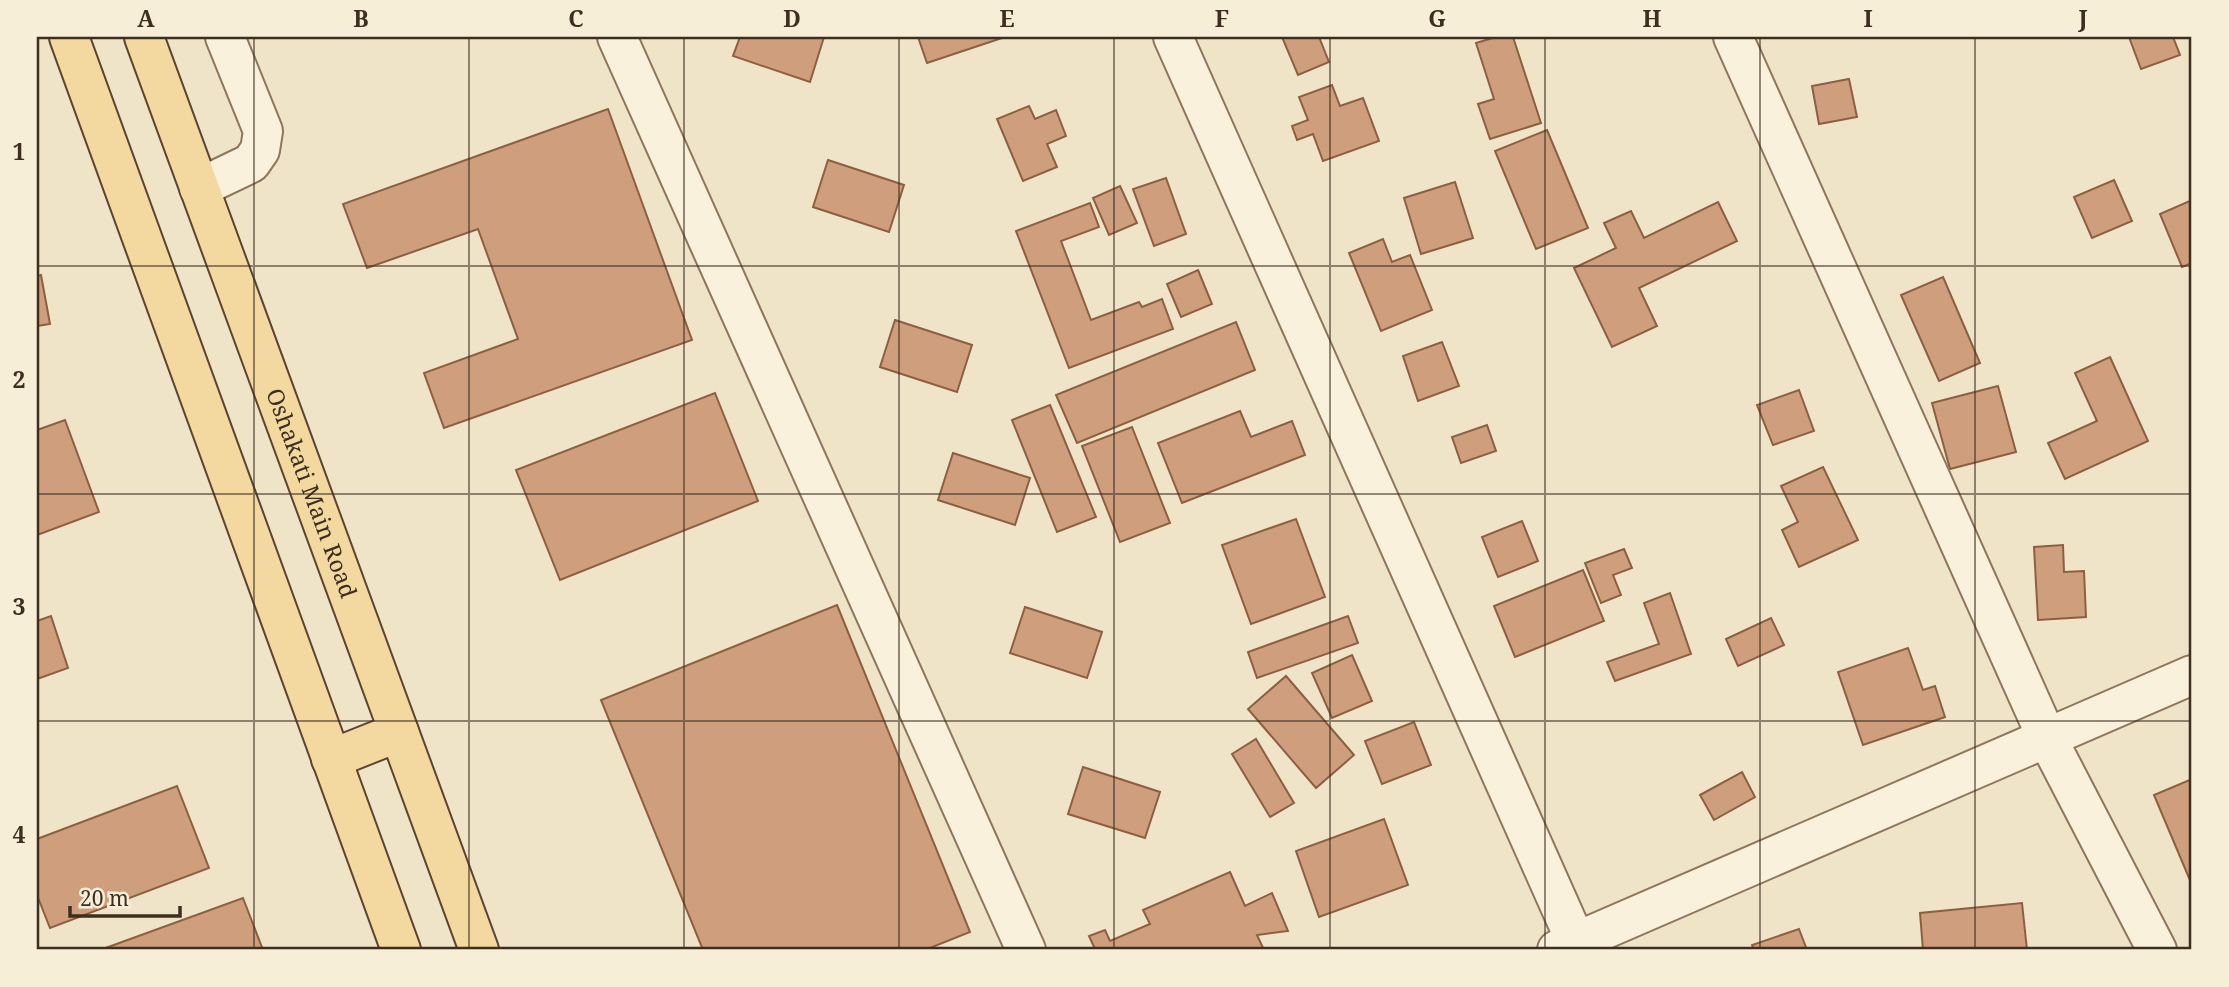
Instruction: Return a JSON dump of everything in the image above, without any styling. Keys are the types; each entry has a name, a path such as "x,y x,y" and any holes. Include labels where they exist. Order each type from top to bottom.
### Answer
{"main road":[{"path":"69,37 401,950"},
{"name":"Oshakati Main Road","path":"144,37 479,950"},
{"path":"331,759 399,732"}],"street":[{"path":"199,188 251,163 260,150 263,131 225,37"},
{"path":"617,37 1026,950"},
{"path":"1173,37 1567,946 2192,675"},
{"path":"1734,37 2047,738 2157,950"}],"building":[{"path":"740,37 824,37 810,82 733,56"},
{"path":"918,37 1005,37 927,63"},
{"path":"1282,37 1319,37 1329,62 1298,75"},
{"path":"1496,37 1513,37 1541,123 1490,139 1478,104 1494,99 1476,43"},
{"path":"2129,37 2173,37 2180,55 2141,69"},
{"path":"1849,79 1857,117 1819,124 1812,86"},
{"path":"1332,85 1340,106 1363,98 1379,141 1323,161 1313,134 1297,140 1292,126 1308,120 1299,97"},
{"path":"1029,106 1035,119 1056,110 1066,136 1047,144 1057,167 1023,181 997,119"},
{"path":"608,109 692,340 444,428 424,373 518,339 478,229 367,268 343,204"},
{"path":"1547,130 1588,228 1536,249 1495,151"},
{"path":"828,160 904,185 889,232 813,207"},
{"path":"1166,178 1186,234 1154,246 1133,189"},
{"path":"2114,180 2132,221 2092,238 2074,197"},
{"path":"1455,182 1473,238 1421,254 1404,198"},
{"path":"1120,186 1137,223 1109,235 1093,198"},
{"path":"2192,200 2192,263 2182,267 2160,214"},
{"path":"1718,202 1737,241 1639,288 1657,326 1612,347 1574,268 1616,248 1604,223 1631,211 1644,238"},
{"path":"1090,203 1099,227 1061,241 1091,320 1139,302 1142,307 1162,299 1173,329 1069,368 1016,231"},
{"path":"1383,239 1392,262 1410,255 1432,310 1381,331 1349,253"},
{"path":"1198,270 1212,304 1181,317 1167,284"},
{"path":"41,275 50,324 37,326 37,276"},
{"path":"1943,277 1980,363 1939,381 1901,295"},
{"path":"895,320 972,345 957,392 880,367"},
{"path":"1236,322 1255,370 1077,443 1056,395"},
{"path":"1442,342 1459,386 1418,401 1403,356"},
{"path":"2110,357 2148,441 2065,479 2048,443 2097,421 2075,373"},
{"path":"1998,386 2016,452 1950,469 1932,403"},
{"path":"1799,390 1814,431 1773,445 1757,405"},
{"path":"715,393 758,501 560,580 516,470"},
{"path":"1050,405 1096,517 1057,532 1012,420"},
{"path":"1240,411 1251,437 1292,421 1305,455 1182,503 1158,443"},
{"path":"65,420 99,512 37,535 37,430"},
{"path":"1487,425 1496,451 1461,463 1452,437"},
{"path":"1132,427 1170,523 1120,542 1082,446"},
{"path":"953,453 1030,478 1015,525 938,500"},
{"path":"1823,467 1858,540 1799,567 1782,530 1798,522 1781,486"},
{"path":"1296,519 1325,597 1251,624 1222,545"},
{"path":"1522,521 1538,561 1498,577 1482,537"},
{"path":"2063,545 2064,572 2084,571 2086,617 2038,620 2034,547"},
{"path":"1624,549 1632,568 1613,575 1621,595 1601,603 1585,563"},
{"path":"1583,570 1604,621 1515,657 1494,606"},
{"path":"1670,593 1691,654 1615,681 1607,662 1659,644 1644,603"},
{"path":"837,605 970,932 925,950 703,950 601,700"},
{"path":"1025,607 1102,632 1087,678 1010,653"},
{"path":"51,616 68,668 37,679 37,621"},
{"path":"1348,616 1358,643 1257,678 1248,652"},
{"path":"1771,618 1784,645 1738,666 1726,639"},
{"path":"1908,648 1923,690 1935,686 1945,717 1863,745 1838,672"},
{"path":"1352,655 1372,701 1332,718 1312,673"},
{"path":"1286,676 1354,755 1316,788 1248,709"},
{"path":"1414,722 1431,765 1382,784 1365,741"},
{"path":"1256,739 1294,803 1270,817 1232,754"},
{"path":"1083,767 1160,792 1145,838 1068,814"},
{"path":"1742,772 1755,797 1714,820 1700,795"},
{"path":"2192,779 2192,885 2154,795"},
{"path":"177,786 209,868 50,928 37,895 37,839"},
{"path":"1384,819 1408,885 1319,917 1296,851"},
{"path":"1230,872 1245,906 1272,893 1288,931 1257,935 1264,950 1092,950 1095,949 1089,936 1105,930 1110,941 1150,924 1143,910"},
{"path":"243,898 263,950 100,950"},
{"path":"2022,903 2027,950 1923,950 1920,913"},
{"path":"1799,929 1807,950 1754,950 1752,945"}]}
